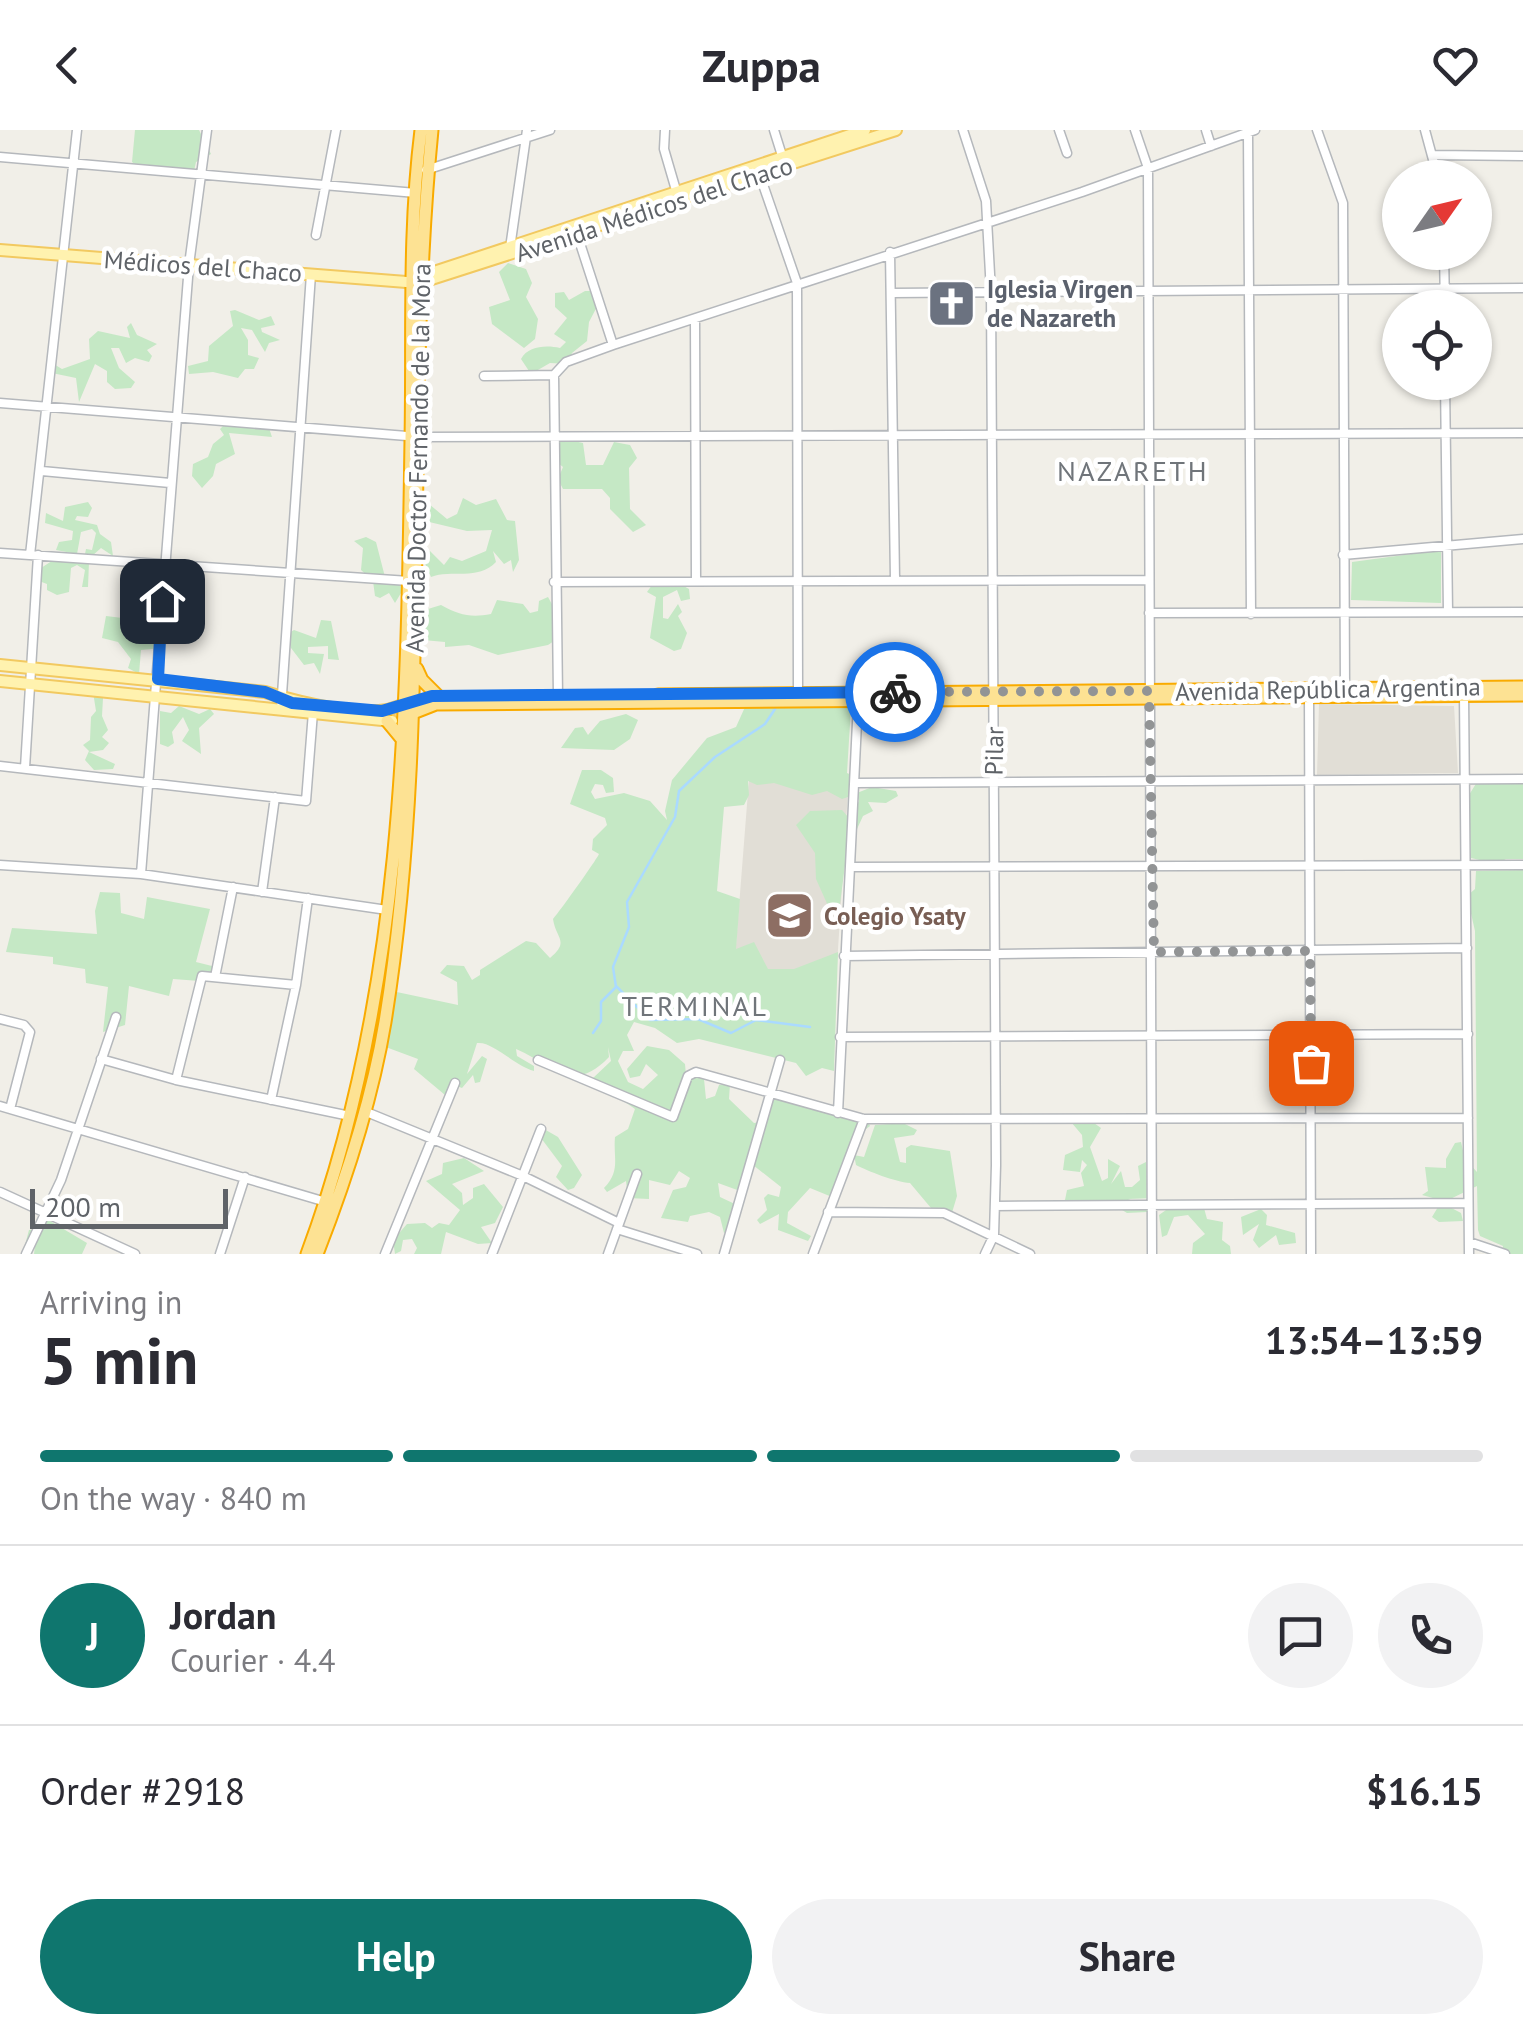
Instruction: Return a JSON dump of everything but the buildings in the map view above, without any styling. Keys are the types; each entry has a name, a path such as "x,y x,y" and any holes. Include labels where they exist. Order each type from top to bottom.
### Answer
{"highway":[{"name":"Avenida Doctor Fernando de la Mora","path":"413,280 422,130"},
{"name":"Avenida Doctor Fernando de la Mora","path":"317,1254 364,1110 385,1024 416,662 416,193 432,130"},
{"name":"Avenida Doctor Fernando de la Mora","path":"307,1254 326,1202 369,1042 387,910 402,738 410,712 406,681 414,582"},
{"path":"416,662 435,700"},
{"name":"Avenida República Argentina","path":"1464,692 1523,687"},
{"name":"Avenida República Argentina","path":"410,712 435,700 558,696 1464,692 1523,695"},
{"name":"Avenida República Argentina","path":"435,700 798,696 858,702 995,697"},
{"path":"386,716 402,738"},
{"path":"398,778 398,825 404,828"},
{"path":"390,875 388,934 392,950"}],"main road":[{"name":"Avenida Médicos del Chaco","path":"783,162 865,130"},
{"name":"Avenida Médicos del Chaco","path":"413,280 896,130"},
{"name":"Médicos del Chaco","path":"0,250 413,280"},
{"name":"Avenida República Argentina","path":"0,664 265,692 282,705 313,712 386,716 410,712"},
{"name":"Avenida República Argentina","path":"0,681 386,716"},
{"path":"386,716 406,681"}],"street":[{"path":"25,768 34,555 76,130"},
{"path":"141,874 189,265 207,130"},
{"path":"316,236 336,130"},
{"path":"422,170 550,130"},
{"path":"665,130 664,148 678,196"},
{"path":"774,130 783,162"},
{"name":"Pilar","path":"962,130 988,222 992,292 995,1206 994,1236 985,1254"},
{"path":"1059,130 1067,152"},
{"path":"1134,130 1148,168 1148,580 1154,868 1152,1254"},
{"path":"1206,130 1211,146"},
{"path":"1317,130 1343,203 1345,693"},
{"path":"1425,130 1435,160"},
{"path":"558,696 552,436 554,375 562,364 1251,131 1247,290 1251,614"},
{"path":"510,251 526,135"},
{"path":"1434,154 1523,156"},
{"path":"0,157 416,193"},
{"path":"758,170 797,283 798,696"},
{"path":"575,230 613,345"},
{"path":"890,252 896,579"},
{"path":"1444,270 1445,288"},
{"path":"282,705 310,274"},
{"path":"892,292 1523,288"},
{"path":"695,319 696,580"},
{"path":"484,376 554,375"},
{"path":"1445,400 1448,612"},
{"path":"0,403 415,436 1523,433"},
{"path":"42,471 170,484"},
{"path":"1343,555 1523,539"},
{"path":"0,553 414,582"},
{"path":"554,582 797,578 1148,580"},
{"path":"1149,613 1523,612"},
{"path":"1464,692 1469,1254"},
{"path":"1309,693 1311,1254"},
{"path":"838,1113 858,702"},
{"path":"0,766 306,801 313,712"},
{"path":"855,783 1523,779"},
{"path":"262,892 274,797"},
{"path":"0,864 141,874 387,910"},
{"path":"850,868 1523,865"},
{"path":"215,977 232,887"},
{"path":"271,1100 296,985 308,898"},
{"path":"844,956 1467,948"},
{"path":"176,1080 202,976 296,985"},
{"path":"26,1254 78,1131 116,1017"},
{"path":"0,1019 24,1024 30,1032 10,1109"},
{"path":"840,1037 1468,1034"},
{"path":"102,1059 176,1080 350,1116"},
{"path":"538,1060 672,1117 690,1073 864,1119 995,1122 1468,1118"},
{"path":"724,1254 780,1060"},
{"path":"385,1254 456,1083"},
{"path":"0,1106 326,1202"},
{"path":"364,1110 523,1176 618,1226 697,1254"},
{"path":"813,1254 864,1119"},
{"path":"492,1254 541,1129"},
{"path":"608,1254 637,1174"},
{"path":"220,1254 245,1177"},
{"path":"0,1192 135,1254"},
{"path":"995,1206 1468,1203"},
{"path":"828,1212 944,1213 1030,1254"},
{"path":"1469,1242 1506,1254"}],"shaded area":[{"path":"1319,704 1454,706 1458,773 1317,775"},
{"name":"Colegio Ysaty","path":"849,775 835,997 733,983 749,779"}],"green space":[{"path":"135,130 199,130 211,154 196,162 194,171 138,167 132,162"},
{"path":"508,263 526,269 532,283 526,297 538,319 535,339 524,348 492,324 489,307 510,300 499,272"},
{"path":"585,291 594,291 600,301 589,322 587,341 572,353 568,364 550,363 531,374 521,359 528,351 560,348 566,342 554,334 567,318 555,307 555,293 564,292 569,300"},
{"path":"230,311 259,320 271,316 275,325 261,328 262,332 280,340 269,343 265,352 252,330 241,328 248,340 248,355 259,358 254,369 245,369 238,378 213,372 189,374 188,366 208,361 209,346 233,326"},
{"path":"131,323 137,335 157,344 147,350 152,356 149,362 135,358 126,363 119,348 111,348 119,368 135,382 131,388 115,389 107,382 107,371 95,364 79,402 76,378 47,372 47,360 62,369 90,359 89,339 98,331 130,338 127,327"},
{"path":"225,424 269,428 272,437 229,433 235,454 216,464 213,476 202,488 192,476 193,464 208,457 213,444 224,435 220,429"},
{"path":"559,438 583,443 586,465 603,465 614,442 630,445 637,458 629,468 630,509 646,525 633,532 610,509 610,498 602,489 563,489 558,479 563,467 553,459"},
{"path":"463,498 476,505 496,499 507,520 515,521 519,560 513,572 511,560 504,564 493,551 496,562 489,568 431,577 422,557 430,551 444,565 450,557 462,561 486,551 492,530 467,531 425,521 429,504 447,519 457,514"},
{"path":"88,502 92,508 88,517 77,516 75,520 97,525 100,534 111,542 113,556 101,548 92,556 85,554 86,549 92,550 96,533 92,529 81,532 77,554 56,550 59,542 72,540 73,531 45,523 46,513 63,521 65,507"},
{"path":"366,537 376,542 385,577 404,588 395,603 389,593 380,598 375,596 373,581 361,570 363,548 354,541"},
{"path":"1441,550 1441,603 1351,600 1352,562"},
{"path":"73,556 89,562 88,587 82,587 85,570 77,565 71,568 69,592 57,595 47,590 47,584 39,581 41,568 55,559 66,562"},
{"path":"673,580 689,589 690,599 681,601 677,590 663,597 663,618 668,619 678,604 682,612 678,616 687,633 681,649 674,651 650,638 656,597 647,592 652,585 668,586"},
{"path":"548,597 559,617 554,641 548,645 498,655 469,645 445,647 445,642 423,640 419,626 428,609 441,605 465,615 484,615 491,614 497,600 523,604 530,613 538,611 539,601"},
{"path":"106,616 139,620 136,631 147,629 161,637 162,648 141,650 139,674 128,668 131,659 118,642 102,638"},
{"path":"321,620 331,621 339,660 328,659 328,646 308,647 308,653 324,654 320,674 314,663 304,665 291,648 289,633 294,630 316,638"},
{"path":"93,692 103,698 102,716 108,730 102,737 109,743 103,750 89,752 115,764 113,769 94,770 85,760 89,751 83,745 90,740 91,717 96,711"},
{"path":"179,706 199,714 210,709 214,714 199,728 201,754 182,741 189,730 183,717 172,732 174,743 168,747 160,744 160,711 171,713"},
{"path":"745,707 851,708 847,773 854,776 857,793 872,787 896,791 898,796 886,803 868,802 873,811 863,816 851,842 849,835 839,911 829,908 816,879 815,853 796,825 810,811 842,810 849,818 859,801 857,794 842,799 827,791 812,795 774,783 757,785 748,781 749,795 744,805 724,807 717,891 740,899 736,949 754,942 768,969 794,969 838,952 834,1071 822,1068 806,1076 796,1063 699,1039 677,1043 655,1028 634,1022 627,1035 634,1051 623,1051 618,1061 628,1082 643,1089 658,1075 646,1064 640,1076 630,1078 627,1069 647,1046 669,1050 685,1064 686,1075 704,1079 706,1099 715,1096 719,1085 730,1084 729,1099 754,1123 760,1122 771,1100 779,1096 853,1119 865,1115 870,1126 862,1132 832,1197 810,1188 788,1212 787,1223 811,1236 808,1241 778,1230 779,1214 760,1224 757,1220 767,1210 764,1198 768,1194 779,1197 781,1187 753,1165 740,1191 718,1183 720,1197 737,1205 730,1230 724,1233 720,1217 709,1212 690,1216 688,1222 661,1218 673,1190 686,1187 690,1178 679,1171 670,1185 649,1180 649,1199 628,1198 626,1181 607,1192 604,1188 614,1169 615,1137 628,1129 635,1109 592,1079 611,1061 608,1047 609,1057 596,1068 574,1075 552,1069 516,1049 517,1056 534,1066 534,1071 490,1046 477,1043 467,1074 482,1056 487,1059 480,1082 475,1083 473,1075 462,1088 449,1083 451,1100 414,1069 418,1059 383,1046 392,991 458,1005 457,982 440,973 447,965 464,966 472,980 480,975 480,970 526,941 536,943 550,958 559,948 553,919 599,854 592,850 593,839 607,825 605,818 570,804 582,770 601,770 613,778 614,792 606,793 603,785 595,784 591,792 595,799 624,793 650,801 667,820 665,811 672,780 707,738 736,727"},
{"path":"626,714 638,720 630,739 614,750 561,748 575,728 583,727 588,735 600,721"},
{"path":"1477,782 1523,782 1523,859 1506,859 1497,864 1471,858 1469,795"},
{"path":"1523,870 1523,1254 1502,1254 1503,1246 1480,1236 1477,1186 1442,1203 1461,1213 1463,1221 1439,1222 1432,1217 1438,1207 1433,1198 1422,1195 1428,1191 1425,1167 1446,1168 1446,1159 1455,1143 1461,1142 1465,1159 1477,1172 1475,931 1467,896 1475,889 1476,871"},
{"path":"100,892 120,893 121,913 144,919 147,897 210,909 196,962 216,967 213,982 173,979 169,996 129,986 125,1025 103,1032 108,987 86,983 85,969 53,964 53,957 6,952 12,928 97,934 95,911"},
{"path":"1071,1122 1094,1123 1101,1128 1090,1147 1102,1181 1108,1178 1108,1159 1120,1166 1111,1184 1121,1171 1125,1187 1140,1180 1138,1166 1146,1162 1148,1181 1156,1190 1154,1198 1128,1199 1150,1207 1147,1212 1127,1213 1114,1205 1065,1200 1067,1190 1084,1186 1081,1173 1087,1165 1082,1160 1080,1172 1063,1170 1065,1155 1083,1147 1082,1135"},
{"path":"903,1123 917,1130 914,1135 894,1138 900,1162 906,1163 906,1148 911,1145 950,1151 957,1196 951,1216 931,1208 910,1183 856,1165 854,1155 864,1157 875,1125"},
{"path":"544,1129 558,1137 582,1175 574,1188 568,1190 556,1177 562,1166 538,1134"},
{"path":"464,1158 484,1171 452,1184 462,1193 463,1205 473,1198 473,1188 484,1184 503,1207 495,1223 481,1227 492,1243 478,1244 446,1232 441,1254 414,1254 417,1248 412,1239 403,1240 401,1251 395,1254 393,1240 407,1224 425,1223 432,1228 439,1223 449,1225 460,1210 426,1181 442,1174 443,1163"},
{"path":"1173,1205 1204,1208 1207,1219 1223,1222 1222,1240 1230,1246 1231,1254 1192,1254 1193,1243 1205,1234 1188,1215 1174,1217 1167,1235 1162,1237 1159,1215"},
{"path":"1261,1209 1267,1215 1266,1225 1295,1233 1296,1243 1279,1245 1276,1235 1259,1248 1253,1240 1259,1224 1243,1235 1241,1217"},
{"path":"45,1218 87,1243 82,1254 34,1254 35,1245 31,1249 25,1245 29,1230 47,1229"}],"waterway":[{"path":"593,1033 601,1021 601,1002 616,987 613,967 629,927 627,902 675,817 679,791 715,757 765,724 775,709"},
{"path":"616,986 650,1020 698,1019 731,1033 756,1020 810,1027"}],"way so far":[{"path":"895,692 1149,691 1154,952 1310,951 1311,1063"}],"place":[{"name":"Iglesia Virgen de Nazareth","path":"952,303"},
{"name":"Colegio Ysaty","path":"789,916"}],"district":[{"name":"NAZARETH","path":"1133,470"},
{"name":"TERMINAL","path":"695,1005"}],"route":[{"path":"162,601 158,679 265,692 292,703 390,711 432,696 895,692"}]}
